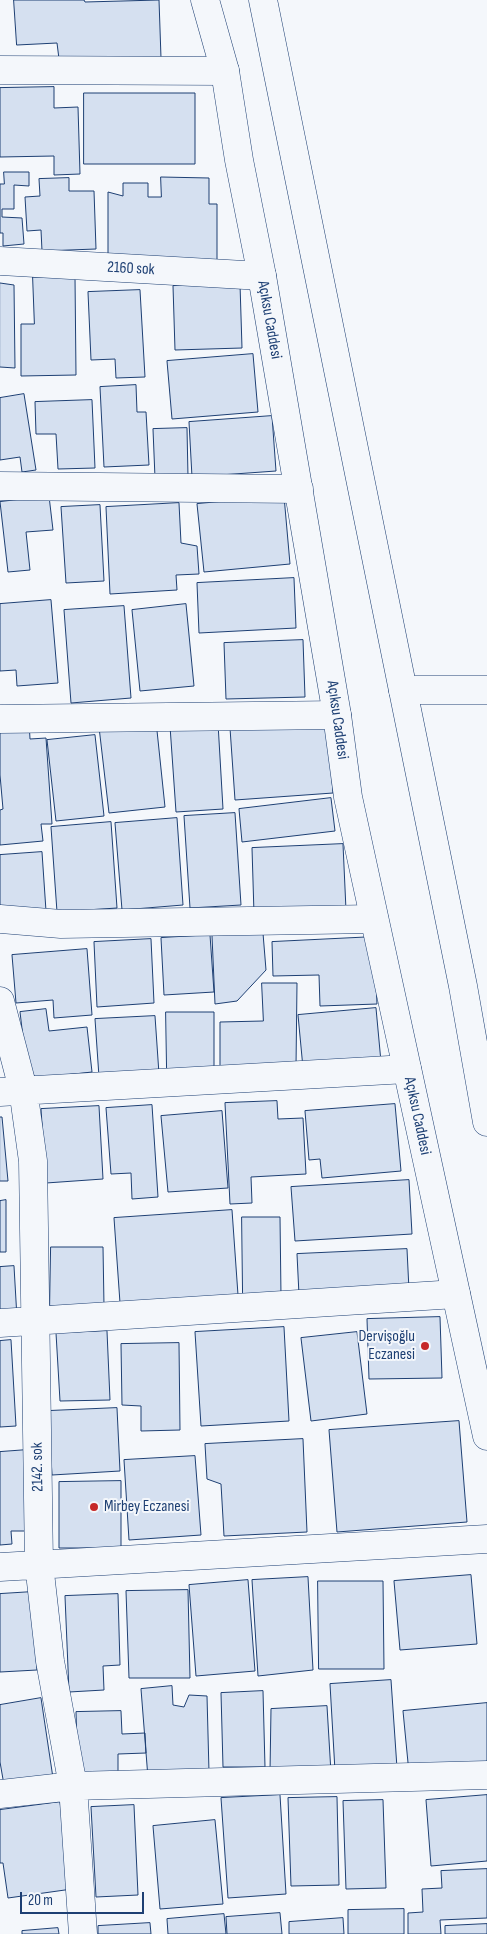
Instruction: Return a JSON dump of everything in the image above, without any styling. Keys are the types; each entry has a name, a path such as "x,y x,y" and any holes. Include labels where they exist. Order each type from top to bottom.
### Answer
{"street":[{"name":"Açıksu Caddesi","path":"205,0 225,71 239,160 262,276 337,715 348,797 487,1436"},
{"path":"263,0 461,977 487,1122"},
{"path":"0,70 225,71"},
{"name":"2160 sok","path":"0,261 262,276"},
{"path":"0,486 299,489"},
{"path":"403,690 487,690"},
{"path":"0,719 337,715"},
{"path":"0,919 61,924 374,919"},
{"name":"2142. sok","path":"0,1001 11,1091 33,1161 37,1319 39,1564 50,1661 73,1786 83,1934"},
{"path":"11,1091 407,1069"},
{"path":"0,1323 37,1319 456,1294"},
{"path":"0,1567 487,1539"},
{"path":"0,1794 73,1786 487,1775"}],"building":[{"path":"14,0 84,0 85,2 159,0 161,58 59,59 57,43 17,45"},
{"path":"54,87 54,108 78,107 80,174 54,175 54,156 0,157 0,88"},
{"path":"84,93 195,93 195,164 84,164"},
{"path":"4,172 29,172 29,186 14,185 14,209 2,209 2,217 22,218 24,244 3,246 3,233 0,233 0,184 4,184"},
{"path":"161,177 209,178 209,204 217,204 217,263 108,262 108,192 123,196 123,183 148,183 148,197 161,197"},
{"path":"69,178 69,191 94,191 96,249 42,251 41,230 27,231 25,197 40,196 39,179"},
{"path":"33,277 75,277 76,375 21,376 21,324 34,324"},
{"path":"0,283 14,285 15,368 0,367"},
{"path":"240,284 242,348 175,350 173,286"},
{"path":"140,290 145,377 116,378 115,359 91,360 88,292"},
{"path":"253,354 258,412 172,419 167,361"},
{"path":"136,385 137,412 146,412 149,465 104,467 100,387"},
{"path":"24,394 36,470 22,472 20,457 0,460 0,398"},
{"path":"92,400 95,468 58,469 56,434 36,434 35,402"},
{"path":"272,416 276,471 192,477 189,422"},
{"path":"187,428 188,477 155,478 153,429"},
{"path":"49,496 53,530 26,532 30,570 8,572 0,502"},
{"path":"284,496 290,564 204,572 197,504"},
{"path":"179,503 181,543 197,546 199,574 176,575 177,590 110,594 106,507"},
{"path":"100,505 104,581 66,583 61,507"},
{"path":"294,578 296,628 199,633 197,583"},
{"path":"51,600 58,683 17,686 16,670 0,671 0,604"},
{"path":"186,604 194,686 140,691 132,610"},
{"path":"124,606 131,698 71,703 64,610"},
{"path":"303,640 305,697 226,699 224,643"},
{"path":"328,720 333,793 235,800 230,728"},
{"path":"29,721 30,739 46,738 52,824 41,824 43,841 0,845 0,810 3,809 0,775 0,723"},
{"path":"156,721 165,807 109,813 99,727"},
{"path":"218,723 223,809 176,812 170,726"},
{"path":"95,735 104,816 56,821 47,740"},
{"path":"331,798 335,831 242,842 239,809"},
{"path":"235,813 241,905 190,908 184,816"},
{"path":"177,818 183,905 122,910 115,823"},
{"path":"111,822 117,908 57,912 51,827"},
{"path":"343,844 346,910 254,914 252,848"},
{"path":"42,852 46,911 0,915 0,855"},
{"path":"263,933 266,970 237,1001 215,1004 212,936"},
{"path":"210,935 214,992 164,995 161,938"},
{"path":"374,937 377,1004 320,1006 319,975 273,976 272,942"},
{"path":"151,939 154,1003 97,1007 94,942"},
{"path":"87,949 92,1015 54,1018 53,1000 16,1003 12,955"},
{"path":"262,983 297,983 296,1067 220,1068 220,1022 263,1021"},
{"path":"376,1008 381,1062 303,1068 298,1015"},
{"path":"46,1009 49,1031 87,1027 92,1072 28,1079 20,1012"},
{"path":"166,1012 214,1012 214,1071 167,1071"},
{"path":"155,1016 159,1074 99,1077 95,1019"},
{"path":"277,1101 278,1119 303,1118 306,1174 251,1177 252,1203 230,1204 225,1103"},
{"path":"395,1104 401,1171 322,1178 320,1159 309,1160 305,1111"},
{"path":"152,1105 158,1197 132,1199 131,1173 111,1174 106,1108"},
{"path":"99,1106 103,1179 46,1183 41,1109"},
{"path":"222,1111 228,1188 168,1192 161,1116"},
{"path":"0,1117 2,1117 8,1181 0,1181"},
{"path":"409,1180 412,1234 295,1241 291,1187"},
{"path":"6,1200 6,1252 0,1252 0,1201"},
{"path":"232,1210 238,1295 120,1303 114,1218"},
{"path":"242,1217 280,1217 281,1296 243,1297"},
{"path":"51,1247 103,1247 104,1306 50,1306"},
{"path":"407,1249 409,1290 299,1295 297,1254"},
{"path":"14,1266 17,1318 0,1319 0,1267"},
{"path":"440,1317 442,1378 369,1379 367,1319"},
{"path":"284,1327 289,1421 201,1426 195,1332"},
{"path":"107,1331 110,1400 60,1401 56,1333"},
{"path":"357,1332 367,1414 311,1421 301,1338"},
{"path":"11,1340 16,1426 0,1427 0,1341"},
{"path":"179,1343 180,1430 141,1431 141,1406 122,1405 121,1344"},
{"path":"117,1408 120,1471 52,1475 48,1411"},
{"path":"459,1421 467,1522 337,1532 329,1430"},
{"path":"303,1439 307,1532 224,1536 221,1484 207,1479 205,1444"},
{"path":"27,1450 31,1531 11,1531 12,1544 0,1545 0,1452"},
{"path":"195,1456 201,1535 129,1540 124,1460"},
{"path":"121,1481 121,1548 59,1548 59,1482"},
{"path":"471,1575 477,1644 400,1650 394,1581"},
{"path":"308,1577 313,1670 258,1676 252,1580"},
{"path":"248,1580 255,1671 196,1676 189,1585"},
{"path":"318,1581 383,1581 384,1669 319,1669"},
{"path":"188,1590 190,1678 129,1678 126,1591"},
{"path":"32,1592 37,1670 0,1672 0,1594"},
{"path":"118,1594 120,1665 103,1666 104,1690 69,1692 65,1596"},
{"path":"391,1680 397,1768 335,1771 330,1684"},
{"path":"172,1686 173,1705 184,1707 189,1695 207,1696 209,1772 148,1778 141,1689"},
{"path":"263,1691 265,1767 223,1767 221,1693"},
{"path":"41,1698 53,1778 4,1785 0,1762 0,1705"},
{"path":"487,1703 487,1765 409,1773 403,1711"},
{"path":"327,1706 331,1773 270,1772 271,1709"},
{"path":"121,1711 122,1734 145,1733 146,1753 118,1754 118,1778 78,1780 76,1712"},
{"path":"280,1795 286,1894 228,1898 221,1798"},
{"path":"487,1795 487,1861 431,1866 426,1800"},
{"path":"337,1797 339,1885 291,1886 288,1798"},
{"path":"383,1800 386,1888 346,1889 343,1801"},
{"path":"60,1802 72,1889 8,1898 3,1863 0,1863 0,1810"},
{"path":"134,1805 138,1895 96,1897 91,1807"},
{"path":"215,1820 223,1904 160,1909 153,1826"},
{"path":"487,1869 487,1918 440,1920 441,1934 408,1934 408,1913 423,1912 422,1889 442,1888 441,1871"},
{"path":"404,1909 404,1934 348,1934 348,1910"},
{"path":"280,1913 282,1934 227,1934 226,1917"},
{"path":"224,1914 226,1934 168,1934 167,1919"},
{"path":"343,1918 344,1934 289,1934 289,1922"},
{"path":"150,1923 151,1934 98,1934 98,1926"},
{"path":"487,1924 487,1934 445,1934 445,1926"},
{"path":"58,1928 59,1934 22,1934 22,1931"}],"place":[{"name":"Dervişoğlu Eczanesi","path":"425,1346"},
{"name":"Mirbey Eczanesi","path":"94,1507"}]}
